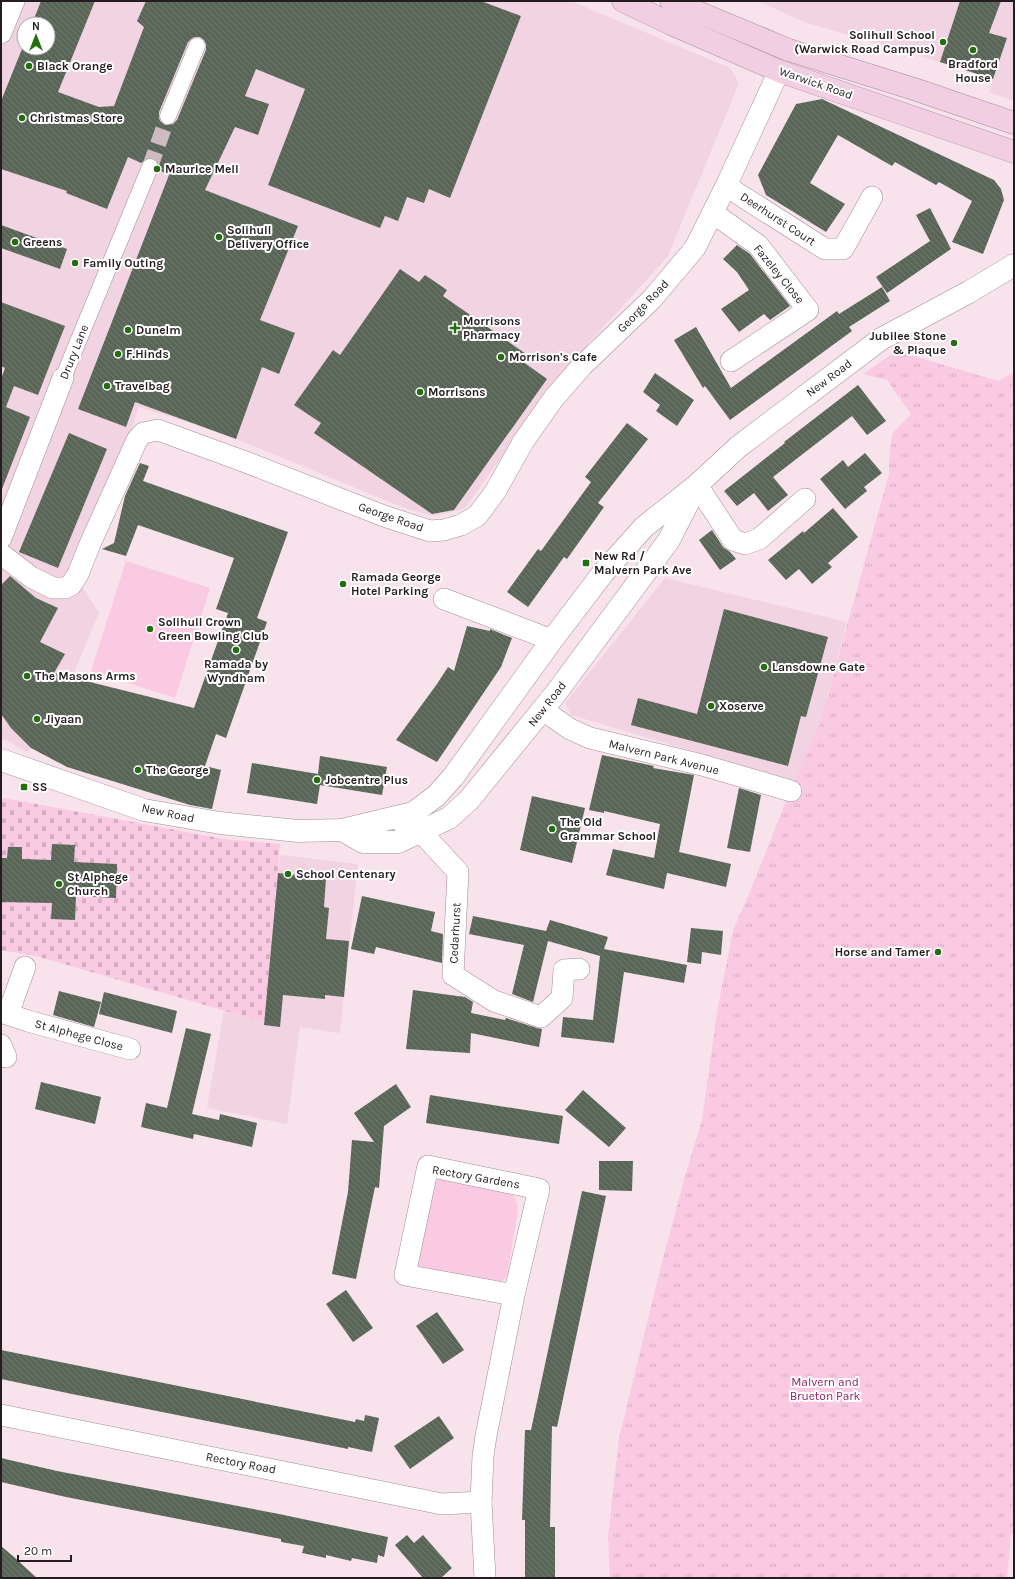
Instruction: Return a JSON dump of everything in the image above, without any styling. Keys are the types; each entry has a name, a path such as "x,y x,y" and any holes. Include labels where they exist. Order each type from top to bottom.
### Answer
{"main road":[{"name":"Warwick Road","path":"623,1 671,24 779,71 1014,152"},
{"name":"Warwick Road","path":"671,1 789,50 914,89 1014,123"},
{"path":"779,71 789,50"}],"street":[{"path":"1,34 14,1"},
{"path":"168,116 197,46"},
{"name":"George Road","path":"1,554 32,577 53,588 65,588 71,585 78,574 137,440 143,433 158,430 243,461 384,516 430,531 444,530 461,525 477,516 495,492 523,442 554,398 582,366 652,300 695,248 726,186 779,71"},
{"name":"Drury Lane","path":"1,538 63,378 150,167"},
{"name":"Deerhurst Court","path":"726,186 825,249 843,249 872,197"},
{"name":"Fazeley Close","path":"713,213 758,245 808,310 731,362"},
{"name":"New Road","path":"1,760 144,810 220,823 298,831 342,830 413,813 436,796 453,777 552,640 603,573 644,527 698,485 738,447 881,339 969,292 1014,265"},
{"path":"698,485 733,540 745,544 759,539 805,499"},
{"name":"New Road","path":"342,830 363,842 398,842 449,818 469,800 543,710 669,540 698,485"},
{"path":"629,544 653,562"},
{"path":"444,599 552,640"},
{"path":"527,676 556,693"},
{"name":"Malvern Park Avenue","path":"543,710 570,729 590,738 702,766 791,791"},
{"path":"386,820 421,832"},
{"name":"Cedarhurst","path":"421,832 458,872 453,975 494,1001 541,1017 562,998 564,970 579,969"},
{"path":"5,1013 25,968"},
{"name":"St Alphege Close","path":"5,1013 28,1021 130,1049"},
{"name":"Rectory Gardens","path":"485,1578 481,1502 483,1456 514,1295 542,1187 424,1162 404,1276 514,1295"},
{"name":"Rectory Road","path":"1,1415 442,1504 481,1502"}],"shaded area":[{"path":"1,1 571,1 730,68 739,83 668,256 566,368 464,509 434,516 407,509 222,433 139,407 128,438 69,567 99,613 62,701 27,753 7,740 1,740"},
{"name":"Solihull School (Warwick Road Campus)","path":"758,1 1014,1 1014,101 989,92 993,79 804,22"},
{"path":"665,578 847,622 820,723 794,781 571,715 565,703"},
{"path":"280,855 358,864 340,1033 300,1027 287,1124 207,1108 224,1010 263,1022"}],"green space":[{"name":"Malvern and Brueton Park","path":"897,351 998,381 1014,372 1014,1534 1011,1534 1007,1578 610,1578 608,1536 619,1438 659,1274 685,1176 702,1120 717,1012 733,930 750,892 794,781 820,723 889,474 892,434 911,414 887,380 863,374"},
{"name":"Solihull Crown Green Bowling Club","path":"126,561 210,588 175,698 91,671"},
{"path":"4,798 224,839 280,844 264,1022 36,956 1,950 1,799"},
{"path":"440,1178 509,1192 515,1198 518,1210 507,1275 503,1280 496,1283 419,1267 416,1261 428,1187"}],"building":[{"path":"41,1 95,1 58,92 99,107 114,106 144,27 137,21 146,1 481,1 521,16 450,198 429,189 424,203 407,197 398,221 385,216 380,228 268,185 305,89 256,69 245,96 269,104 258,135 235,127 205,190 298,226 260,320 295,333 279,374 262,367 236,439 135,402 126,427 78,409 169,175 159,170 158,162 154,158 148,158 141,163 128,157 107,209 66,193 67,191 1,169 1,101 19,56 56,56 56,16 35,16","holes":["195,37 200,37 204,40 206,50 177,120 173,124 165,125 160,121 159,112 188,42"]},
{"name":"Bradford House","path":"960,1 1001,1 989,33 1007,38 993,79 940,62"},
{"path":"822,99 994,180 1001,189 1004,200 983,254 952,242 972,201 939,182 936,185 895,162 892,166 838,135 810,183 845,204 826,232 766,195 758,175 796,104"},
{"path":"930,208 951,249 887,293 876,277 930,241 916,215"},
{"path":"1,225 67,249 60,269 1,248"},
{"path":"737,245 750,254 790,306 770,320 764,314 739,332 721,309 749,290 737,272 723,259"},
{"name":"Morrisons","path":"400,269 419,282 425,275 447,290 443,296 526,354 522,361 547,379 454,510 432,514 314,433 321,423 294,405 333,350 340,355"},
{"path":"882,287 890,301 849,327 852,331 730,420 705,386 703,388 674,340 696,327 731,388 837,311 839,314"},
{"path":"1,302 65,326 38,395 14,386 6,407 30,417 2,489 1,379 5,368 1,366"},
{"path":"655,373 694,400 677,426 656,411 660,405 643,392"},
{"path":"858,385 886,421 867,435 852,416 773,477 788,495 768,511 754,493 737,506 724,491 785,443 784,442"},
{"path":"627,423 648,439 598,503 604,507 567,559 564,557 528,607 507,592 538,549 541,551 591,482 585,477"},
{"path":"69,433 107,449 58,568 19,552"},
{"path":"865,453 882,473 864,487 867,491 845,509 820,479 843,460 848,467"},
{"name":"Ramada by Wyndham","path":"140,463 149,466 143,481 288,532 257,618 267,622 226,738 216,734 205,766 221,770 212,809 190,805 67,767 31,748 11,728 1,714 1,585 10,576 36,598 58,608 40,642 65,654 54,673 194,708 228,613 216,609 234,558 138,525 126,556 102,549 114,543 125,496"},
{"path":"833,508 858,537 828,563 832,567 812,584 799,569 786,580 768,560 803,531 804,533"},
{"path":"712,530 723,547 736,559 720,570 699,540"},
{"name":"Lansdowne Gate","path":"724,609 828,637 806,717 801,716 788,766 631,725 638,698 697,714"},
{"path":"467,626 490,631 490,629 512,638 501,667 437,762 396,740 448,667 454,671"},
{"path":"602,755 654,766 653,768 694,775 679,852 731,864 726,887 667,873 664,889 606,875 613,849 654,858 660,824 604,811 604,813 589,810"},
{"name":"Jobcentre Plus","path":"320,756 387,767 382,795 320,785 317,804 247,793 252,763 318,774"},
{"path":"739,788 761,795 750,852 727,848"},
{"name":"The Old Grammar School","path":"532,796 585,808 572,863 520,850"},
{"name":"St Alphege Church","path":"52,844 75,845 74,862 117,864 116,898 76,896 75,920 51,919 52,903 1,902 1,858 7,858 8,847 22,847 22,859 51,860"},
{"path":"278,873 326,878 324,907 329,908 326,939 349,941 344,997 325,995 325,999 283,995 280,1027 264,1025"},
{"path":"362,896 435,912 431,931 443,934 442,963 376,947 374,954 351,949"},
{"path":"473,916 546,931 550,920 608,937 604,949 687,965 684,983 624,972 614,1043 561,1037 563,1017 593,1020 600,956 548,941 533,1002 512,994 524,945 469,934"},
{"path":"691,928 723,931 721,955 702,952 701,964 687,962"},
{"path":"413,990 465,997 473,1002 471,1013 505,1020 506,1018 542,1029 539,1047 471,1033 470,1053 406,1049"},
{"path":"59,991 101,1002 94,1027 53,1015"},
{"path":"104,992 177,1011 172,1033 99,1014"},
{"path":"186,1028 211,1034 192,1114 219,1120 220,1114 257,1123 252,1147 194,1134 193,1139 141,1127 146,1103 167,1108"},
{"path":"41,1082 101,1097 95,1124 35,1109"},
{"path":"396,1084 411,1107 384,1126 379,1188 375,1187 356,1279 332,1274 348,1192 352,1140 374,1142 354,1113"},
{"path":"583,1090 626,1128 609,1147 565,1110"},
{"path":"430,1095 563,1116 559,1144 426,1123"},
{"path":"599,1161 633,1161 632,1191 599,1190"},
{"path":"582,1191 606,1196 557,1427 552,1426 550,1527 555,1527 555,1578 525,1578 525,1520 522,1520 525,1430 531,1430"},
{"path":"346,1290 373,1328 353,1342 326,1304"},
{"path":"437,1312 464,1350 443,1364 416,1326"},
{"path":"1,1350 355,1422 356,1419 364,1421 365,1415 379,1418 372,1452 348,1447 348,1449 1,1379"},
{"path":"439,1416 454,1438 410,1469 394,1446"},
{"path":"1,1458 57,1471 279,1514 388,1537 384,1557 378,1555 377,1563 352,1558 351,1561 326,1555 326,1558 302,1553 304,1546 281,1542 281,1539 66,1497 1,1482"},
{"path":"407,1535 414,1543 423,1535 452,1568 441,1578 423,1578 395,1545"},
{"path":"1,1546 14,1557 37,1578 1,1578"}],"tunnel":[{"path":"150,167 168,116"}],"place":[{"name":"Solihull School (Warwick Road Campus)","path":"943,42"},
{"name":"Bradford House","path":"973,50"},
{"name":"Black Orange","path":"29,66"},
{"name":"Christmas Store","path":"22,118"},
{"name":"Maurice Mell","path":"157,169"},
{"name":"Solihull Delivery Office","path":"219,237"},
{"name":"Greens","path":"15,242"},
{"name":"Family Outing","path":"75,263"},
{"name":"Morrisons Pharmacy","path":"455,328"},
{"name":"Dunelm","path":"128,330"},
{"name":"Jubilee Stone & Plaque","path":"954,343"},
{"name":"F.Hinds","path":"118,354"},
{"name":"Morrison's Cafe","path":"501,357"},
{"name":"Travelbag","path":"107,386"},
{"name":"Morrisons","path":"420,392"},
{"name":"New Rd / Malvern Park Ave","path":"586,563"},
{"name":"Ramada George Hotel Parking","path":"343,584"},
{"name":"Solihull Crown Green Bowling Club","path":"150,629"},
{"name":"Ramada by Wyndham","path":"236,650"},
{"name":"Lansdowne Gate","path":"764,667"},
{"name":"The Masons Arms","path":"27,676"},
{"name":"Xoserve","path":"711,706"},
{"name":"Jiyaan","path":"37,719"},
{"name":"The George","path":"138,770"},
{"name":"Jobcentre Plus","path":"317,780"},
{"name":"SS","path":"24,787"},
{"name":"The Old Grammar School","path":"552,829"},
{"name":"School Centenary","path":"288,874"},
{"name":"St Alphege Church","path":"59,884"},
{"name":"Horse and Tamer","path":"938,952"}]}
